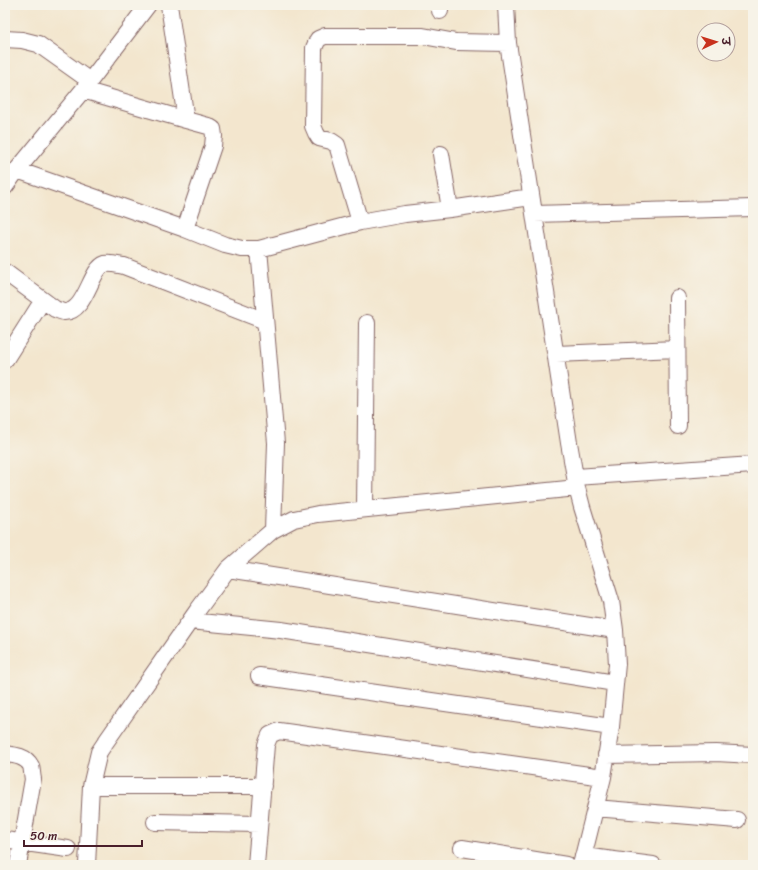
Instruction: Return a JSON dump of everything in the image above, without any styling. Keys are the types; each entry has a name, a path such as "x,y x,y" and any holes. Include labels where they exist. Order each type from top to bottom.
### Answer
{"street":[{"path":"148,5 87,85 10,177 185,229 225,246 242,249 258,248 360,222 405,214 531,197"},
{"path":"169,5 186,120"},
{"path":"506,5 508,43 569,442 582,507 611,601 615,630 617,664 611,727 603,777 582,861 653,865"},
{"path":"360,222 337,145 331,141 319,138 313,126 314,48 318,39 325,36 423,36 456,42 508,43"},
{"path":"5,39 22,40 38,44 87,85 186,120 208,126 212,129 214,136 213,146 185,229"},
{"path":"441,154 450,209"},
{"path":"534,214 753,208"},
{"path":"258,248 276,443 272,530"},
{"path":"5,272 55,309 64,312 72,310 79,304 99,268 105,264 113,264 124,266 265,321"},
{"path":"677,298 678,426"},
{"path":"5,360 43,300"},
{"path":"365,509 366,323"},
{"path":"556,354 677,349"},
{"path":"87,865 90,786 99,752 228,569 272,530 294,519 318,514 576,482 753,465"},
{"path":"228,569 615,630"},
{"path":"190,621 281,630 615,683"},
{"path":"259,676 611,727"},
{"path":"256,865 266,745 270,735 279,732 603,777"},
{"path":"606,755 716,753 753,755"},
{"path":"5,754 25,759 31,766 33,778 18,865"},
{"path":"90,786 263,786"},
{"path":"595,808 737,820"},
{"path":"155,822 259,824"},
{"path":"5,840 68,849"},
{"path":"462,848 566,865"}]}
